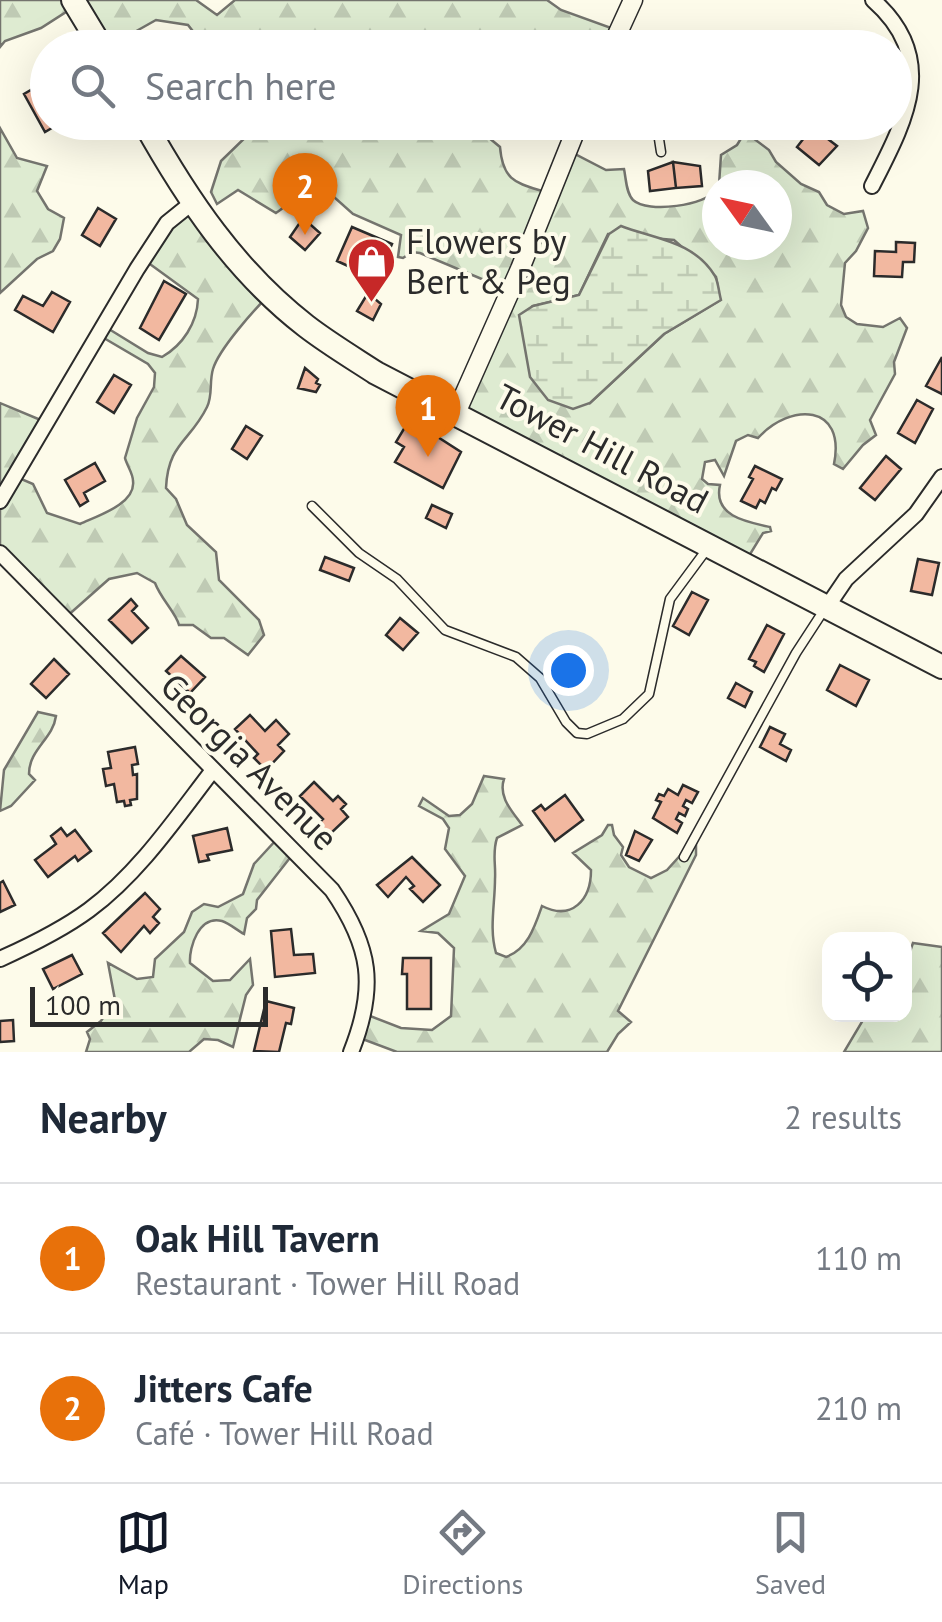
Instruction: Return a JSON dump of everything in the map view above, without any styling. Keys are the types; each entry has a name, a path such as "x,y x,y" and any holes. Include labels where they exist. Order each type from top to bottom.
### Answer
{"main road":[{"path":"73,0 91,30"},
{"name":"Tower Hill Road","path":"155,140 226,249 305,326 376,373 942,667"}],"street":[{"path":"619,30 633,0"},
{"path":"873,0 895,30"},
{"path":"912,65 912,92"},
{"path":"456,413 572,140"},
{"path":"872,186 895,140"},
{"path":"0,501 167,223 193,202"},
{"path":"827,606 846,579 916,514 942,476"},
{"name":"Georgia Avenue","path":"0,553 332,890 364,950 369,982 363,1022 351,1052"},
{"path":"0,959 69,924 106,897 214,770"}],"lane":[{"path":"659,140 661,152"},
{"path":"312,506 359,553 397,579 445,630 516,657 540,678 566,722 578,732 588,734 623,719 649,694 670,598 710,545"},
{"path":"684,857 796,653 827,606"}],"green space":[{"path":"0,0 196,0 217,15 235,0 547,0 561,10 614,29 192,30 188,25 156,20 138,30 94,30 74,7 0,47"},
{"path":"0,128 17,158 47,166 37,191 48,209 64,218 53,251 37,259 0,293"},
{"path":"243,140 492,140 500,147 505,168 514,180 548,193 569,151 606,170 624,169 629,193 640,204 663,207 702,200 702,260 792,260 792,176 819,192 827,205 844,214 863,211 868,228 845,263 841,305 846,317 857,324 883,327 900,318 907,328 894,362 895,374 870,420 876,435 843,469 834,464 836,444 832,430 813,415 785,418 758,438 748,435 736,441 724,476 715,460 705,462 702,479 720,485 719,496 726,511 770,527 771,531 763,533 744,564 457,414 508,290 420,253 398,257 401,235 353,214 304,176 276,213 238,190 217,204 211,192 221,161","holes":["608,234 674,240 716,277 720,300 664,334 590,403 533,306 579,295"]},
{"path":"740,140 756,140 769,150 785,170 720,170 721,155"},
{"path":"189,203 269,295 222,351 212,374 209,402 175,452 166,488 176,499 187,525 216,552 219,580 259,620 264,635 248,655 224,638 211,638 193,625 179,625 155,583 137,573 109,579 65,618 0,555 0,403 43,421 14,476 33,484 47,513 80,524 122,503 132,489 133,478 125,458 137,418 154,387 155,373 148,364 97,334 104,326 148,353 162,357 188,332 198,299 143,259"},
{"path":"621,226 696,255 715,276 721,300 664,334 590,403 573,409 548,400 530,377 519,315 533,306 579,295 609,234"},
{"path":"38,712 56,716 30,765 29,774 35,780 11,806 0,811 4,770"},
{"path":"484,776 504,779 504,798 522,825 497,838 495,849 493,935 496,953 506,957 525,943 542,906 562,911 583,899 591,870 573,853 602,835 608,825 612,825 623,847 621,855 629,867 651,878 667,870 696,838 696,855 618,1011 631,1022 607,1052 397,1052 357,1037 365,1014 401,1028 432,1030 451,1016 454,948 438,933 421,931 449,914 465,876 445,849 449,828 443,819 419,806 423,798 449,816 460,815 472,804"},
{"path":"277,839 293,854 257,900 244,934 214,920 202,927 191,949 190,963 213,981 230,980 250,959 253,985 246,995 233,1047 204,1039 189,1052 86,1052 90,1039 87,1032 101,1021 115,1000 108,963 137,979 153,977 155,959 184,932 192,912 204,904 218,907 243,894 254,864"},
{"path":"912,946 942,947 942,1052 844,1052 862,1022 912,1022"}],"building":[{"path":"802,140 829,140 837,146 819,165 797,147"},
{"path":"673,162 676,188 650,191 648,171"},
{"path":"673,162 700,166 702,186 676,188"},
{"path":"98,208 116,219 100,246 82,235"},
{"path":"303,218 320,233 305,250 290,237"},
{"path":"352,227 392,244 377,279 337,261"},
{"path":"896,242 915,243 914,262 903,262 902,277 874,276 875,251 896,252"},
{"path":"164,281 186,294 159,340 140,328"},
{"path":"52,292 70,302 53,332 15,310 23,296 43,306"},
{"name":"Flowers by Bert & Peg","path":"368,293 381,304 373,320 357,311"},
{"path":"942,357 942,394 926,386"},
{"path":"305,368 318,379 316,392 298,388"},
{"path":"114,375 131,385 114,413 97,402"},
{"path":"917,400 933,409 915,443 898,433"},
{"path":"408,422 461,452 443,488 395,462 404,447 396,442"},
{"path":"246,426 262,436 247,459 232,449"},
{"path":"886,456 901,469 875,500 860,488"},
{"path":"95,463 105,481 84,493 88,501 80,506 65,480"},
{"path":"755,466 782,479 765,503 760,500 756,508 741,501"},
{"path":"432,505 452,514 446,528 426,518"},
{"path":"325,557 354,568 349,581 320,570"},
{"path":"918,559 939,563 932,595 911,591"},
{"path":"692,592 708,600 689,635 673,626"},
{"path":"131,599 137,606 132,611 148,628 132,643 109,620"},
{"path":"400,618 418,633 403,650 386,635"},
{"path":"767,625 784,634 764,672 749,659"},
{"path":"181,656 205,677 190,693 166,671"},
{"path":"54,659 69,674 46,698 31,684"},
{"path":"840,665 869,680 856,706 827,690"},
{"path":"736,683 752,692 745,707 728,698"},
{"path":"250,715 265,731 276,720 289,734 278,745 284,751 266,770 254,758 258,754 235,729"},
{"path":"770,727 785,734 780,744 791,750 786,761 760,747"},
{"path":"135,747 138,764 132,765 133,775 137,774 137,799 125,806 124,801 117,802 114,784 106,786 103,769 111,768 108,752"},
{"path":"314,782 333,801 338,796 346,804 341,809 348,817 329,835 318,824 323,819 300,796"},
{"path":"683,785 698,792 692,803 686,800 685,816 679,813 676,819 682,823 677,833 653,818 661,802 656,800 659,794 664,796 668,789 678,795"},
{"path":"565,795 583,820 555,841 533,811 541,805 545,810"},
{"path":"61,828 67,836 75,830 91,851 78,861 75,856 48,877 35,860 56,844 51,836"},
{"path":"227,828 232,850 207,855 209,860 199,862 193,836"},
{"path":"635,831 652,840 639,861 626,855"},
{"path":"412,857 440,885 423,902 410,889 414,886 406,877 388,897 377,885"},
{"path":"3,881 15,905 0,912 0,883"},
{"path":"145,893 160,909 153,917 159,923 150,933 144,926 121,952 103,933"},
{"path":"291,929 294,955 313,954 315,973 275,977 271,931"},
{"path":"72,955 82,974 53,989 43,969"},
{"path":"403,958 431,958 431,1009 407,1009"},
{"path":"266,1001 294,1008 279,1052 254,1051"},
{"path":"13,1020 14,1041 0,1042 0,1021"}],"place":[{"name":"Jitters Cafe","path":"305,235"},
{"name":"Flowers by Bert & Peg","path":"371,304"},
{"name":"Oak Hill Tavern","path":"428,457"}]}
